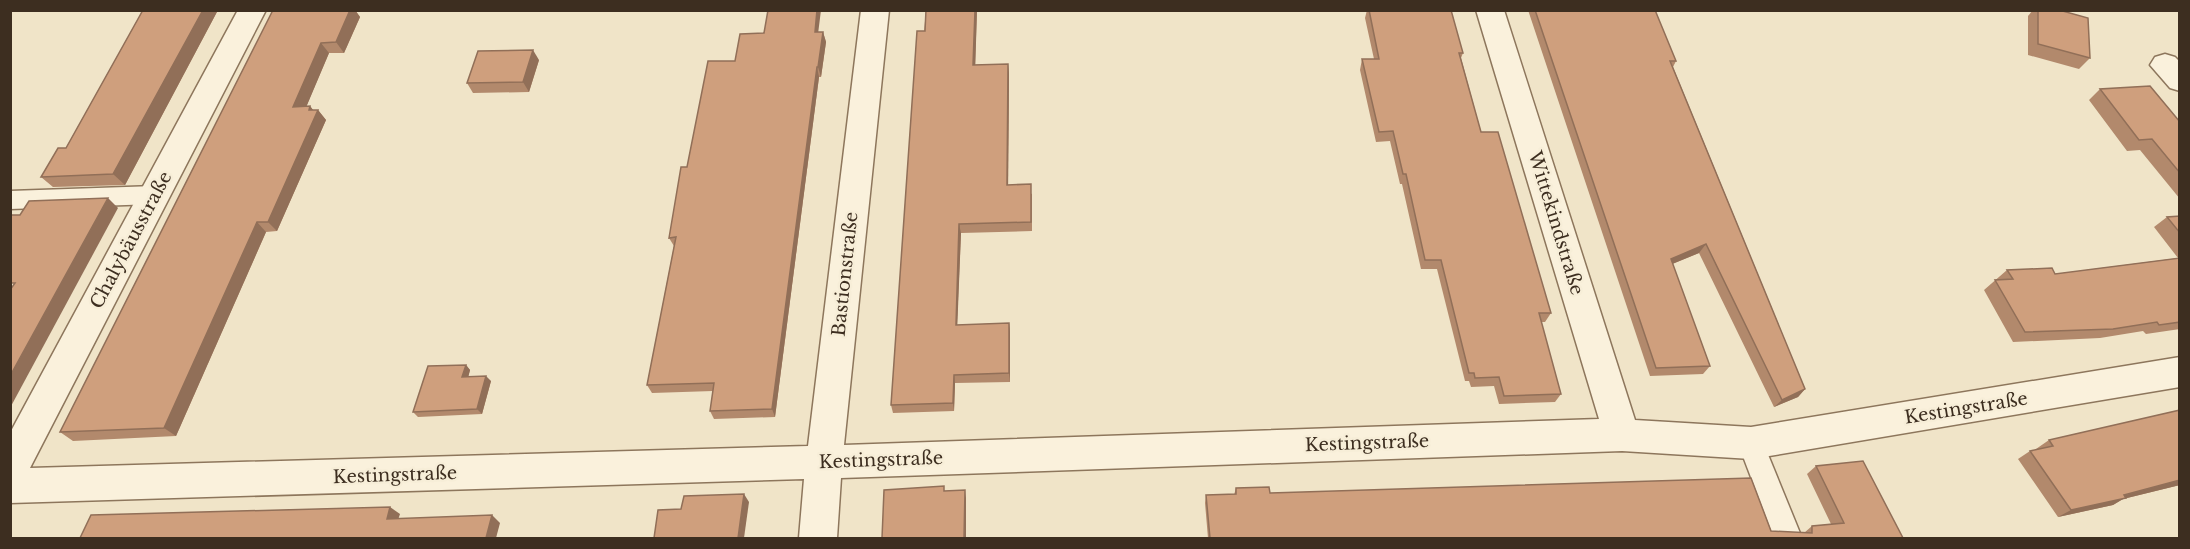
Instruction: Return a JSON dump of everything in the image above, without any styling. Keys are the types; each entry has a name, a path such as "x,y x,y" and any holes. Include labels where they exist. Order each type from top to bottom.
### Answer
{"street":[{"name":"Chalybäusstraße","path":"10,470 252,10"},
{"name":"Bastionstraße","path":"818,538 824,462 874,10"},
{"name":"Wittekindstraße","path":"1490,10 1622,435"},
{"name":"Kestingstraße","path":"10,486 1622,435 1752,443 2180,372"}],"lane":[{"path":"10,200 155,195"},
{"path":"1752,443 1788,538"}],"building":[{"path":"143,10 203,10 113,174 41,177 58,148 66,148"},
{"path":"273,10 350,10 336,42 321,43 293,107 310,106 309,110 318,110 268,222 257,222 164,428 60,432"},
{"path":"768,10 817,10 815,32 823,32 772,409 710,411 714,383 647,385 676,237 669,238 681,167 687,167 708,61 735,61 740,34 764,33"},
{"path":"926,10 975,10 973,65 1008,64 1007,185 1031,184 1031,222 959,224 956,325 1009,323 1009,373 954,375 953,403 891,405 917,31 925,31"},
{"path":"1369,10 1451,10 1463,53 1459,53 1481,132 1498,132 1551,313 1539,313 1561,394 1504,396 1499,377 1475,378 1474,373 1469,373 1441,260 1425,260 1406,174 1403,174 1393,131 1379,132 1362,59 1379,59"},
{"path":"1535,10 1655,10 1676,61 1670,61 1805,389 1782,400 1706,244 1671,259 1710,366 1656,368"},
{"path":"2038,10 2059,10 2088,18 2090,58 2038,44"},
{"path":"533,50 523,82 467,83 478,51"},
{"path":"2150,86 2180,122 2180,173 2152,139 2139,140 2100,89"},
{"path":"108,198 10,376 10,290 15,283 10,283 10,215 20,215 29,201"},
{"path":"2180,216 2180,233 2167,217"},
{"path":"2180,258 2180,322 2159,325 2157,322 2113,329 2025,332 1995,280 2013,279 2007,270 2052,268 2055,274"},
{"path":"466,365 462,377 486,376 477,409 413,412 428,366"},
{"path":"2180,410 2180,480 2124,495 2126,498 2071,510 2030,451 2053,446 2049,440"},
{"path":"1863,461 1903,538 1210,538 1206,495 1236,494 1236,488 1269,487 1270,493 1751,478 1771,531 1812,533 1812,526 1844,523 1816,466"},
{"path":"944,486 944,491 965,490 964,538 882,538 884,490"},
{"path":"744,494 738,538 654,538 658,510 681,509 684,496"},
{"path":"390,507 387,519 492,515 486,538 80,538 91,515"}]}
